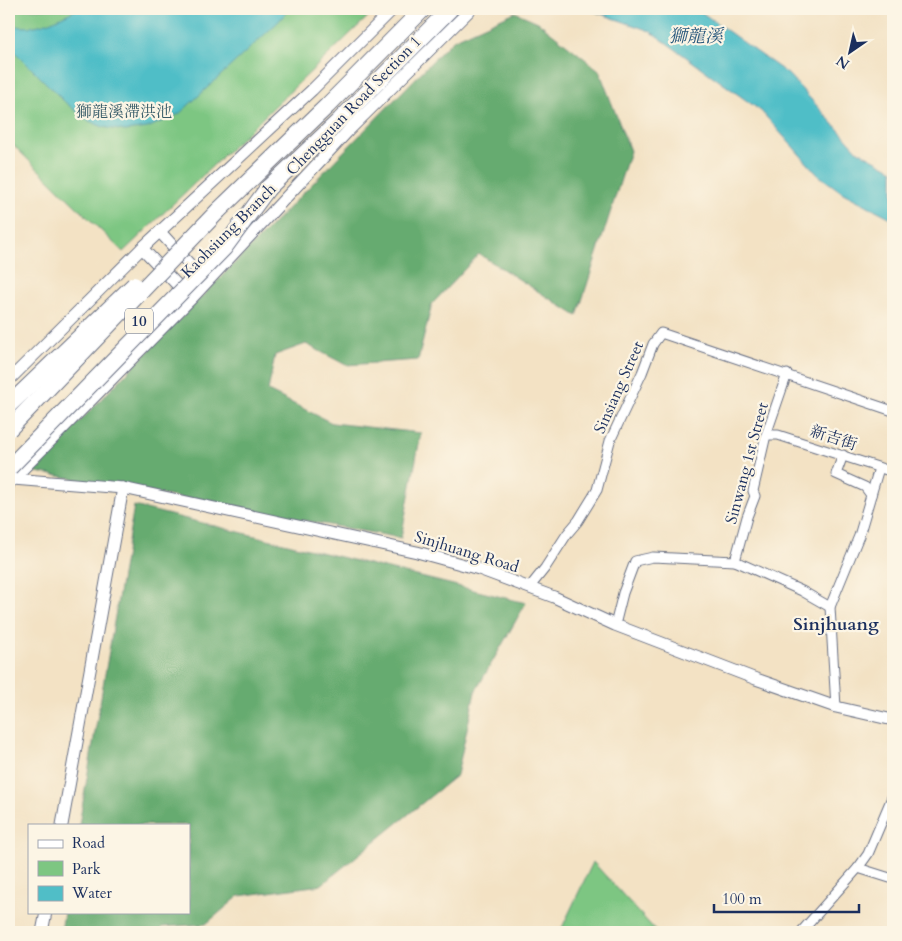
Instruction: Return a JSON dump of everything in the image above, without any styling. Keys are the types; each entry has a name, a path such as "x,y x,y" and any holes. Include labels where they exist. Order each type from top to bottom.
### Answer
{"highway":[{"name":"Kaohsiung Branch","path":"9,429 218,211 327,106 423,9"},
{"name":"Kaohsiung Branch","path":"9,454 268,188 340,120 450,9"},
{"path":"10,477 224,248 268,188"},
{"path":"9,405 166,254 218,211"}],"street":[{"path":"9,380 142,248 312,90 393,9"},
{"name":"Chengguan Road Section 1","path":"10,477 191,299 348,131 471,9"},
{"path":"160,232 206,283"},
{"path":"142,248 191,299"},
{"name":"Sinsiang Street","path":"529,588 578,521 597,490 610,441 642,373 653,344 661,333 893,411"},
{"name":"Sinwang 1st Street","path":"734,561 755,496 752,491 766,435 787,374"},
{"name":"新吉街","path":"766,435 778,435 893,472"},
{"path":"843,455 836,474 865,487 871,495"},
{"path":"836,707 830,607 859,536 879,468"},
{"name":"Sinjhuang Road","path":"10,477 123,488 417,552 478,569 554,597 615,625 756,679 836,707 893,720"},
{"path":"62,824 123,488"},
{"path":"615,625 623,593 635,561 653,557 734,561 802,590 830,607"},
{"path":"802,932 868,854 893,795"},
{"path":"858,868 893,879"},
{"path":"42,932 46,914"},
{"path":"802,932 812,932"}],"green space":[{"name":"獅龍溪滯洪池","path":"9,9 376,9 123,252 9,141"},
{"path":"515,12 538,22 599,70 630,151 577,316 479,254 432,304 418,360 346,365 306,344 275,355 268,391 332,423 421,433 401,538 31,471 453,40"},
{"path":"134,506 526,603 475,692 457,775 321,885 239,896 206,924 162,927 160,932 61,932 64,914 190,914 190,824 79,824"},
{"path":"593,862 657,932 560,932"}],"water":[{"path":"78,9 289,9 278,22 179,114 147,128 125,131 103,127 87,120 66,103 9,46 9,24 27,27 36,26 53,21"},
{"name":"獅龍溪","path":"587,9 697,9 788,74 858,151 893,170 893,219 843,193 818,175 761,111 650,31"}],"district":[{"name":"Sinjhuang","path":"836,624"}]}
